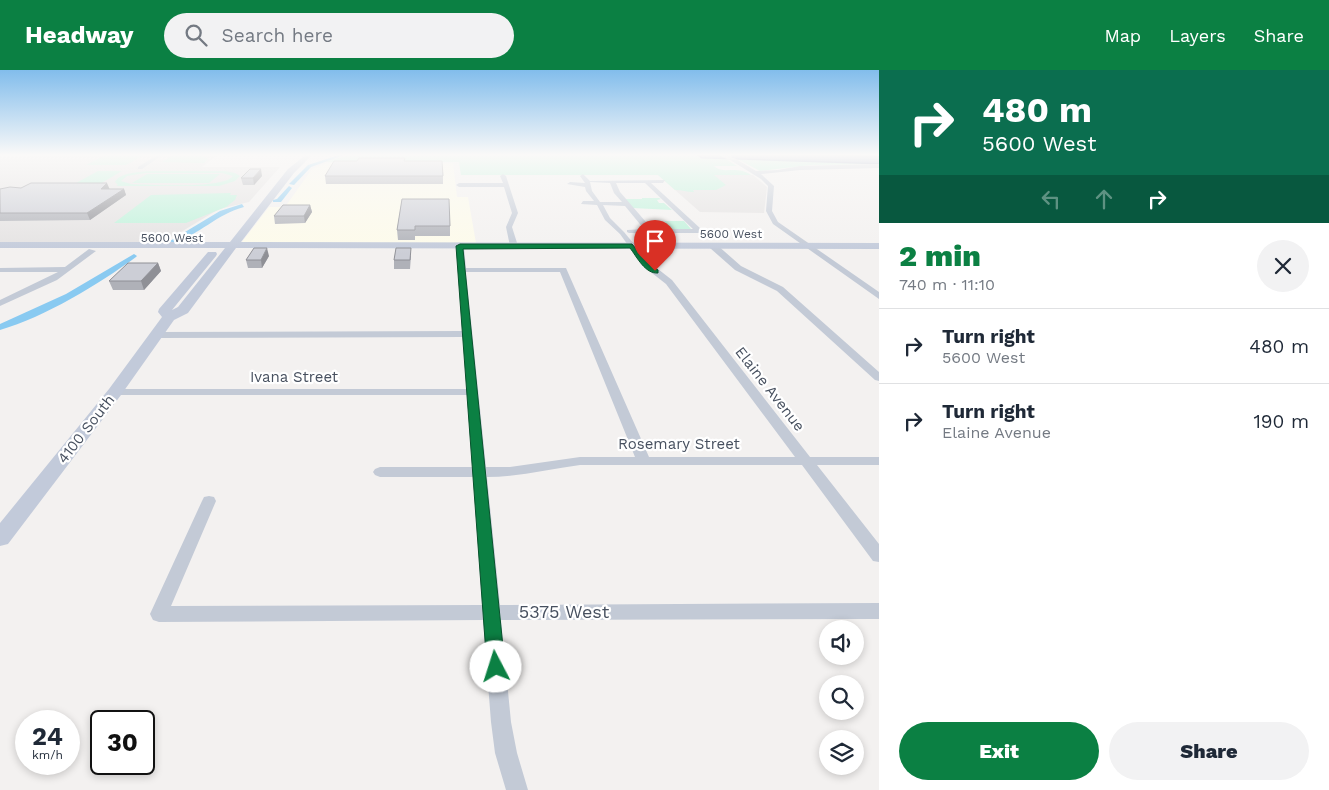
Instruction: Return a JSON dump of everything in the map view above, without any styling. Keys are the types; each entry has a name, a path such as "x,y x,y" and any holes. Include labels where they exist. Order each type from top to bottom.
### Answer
{"main road":[{"name":"4100 South","path":"225,248 269,188"},
{"name":"4100 South","path":"3,531 115,392 158,335 169,317 164,312 225,248 277,188"},
{"name":"5600 West","path":"0,248 36,248 45,245 315,250 343,247 460,246 879,246"},
{"name":"5600 West","path":"0,248 92,251 225,248"}],"street":[{"path":"507,188 515,214 509,228 514,246"},
{"name":"Elaine Avenue","path":"590,188 590,193 607,219 646,264 669,282 879,556"},
{"path":"615,188 650,231"},
{"path":"654,188 699,231"},
{"path":"771,188 769,211 772,220 879,296"},
{"path":"583,203 626,203"},
{"path":"600,226 614,226"},
{"path":"629,232 720,231"},
{"path":"460,246 503,738 517,790"},
{"path":"713,246 738,268 780,289 879,378"},
{"path":"0,303 38,287 67,270 92,251"},
{"path":"0,270 67,270"},
{"path":"462,270 563,270 644,461"},
{"path":"868,290 879,290"},
{"path":"158,335 467,334"},
{"name":"Ivana Street","path":"115,392 472,392"},
{"name":"Rosemary Street","path":"380,472 510,472 573,461 879,461"},
{"name":"5375 West","path":"209,501 159,614 879,611"}],"shaded area":[{"path":"0,188 262,188 249,202 219,209 176,235 152,243 0,243"},
{"path":"299,188 456,188 457,197 468,197 476,243 242,242 269,207 285,207"},
{"path":"672,188 767,188 764,213 700,212"}],"green space":[{"path":"672,188 721,188 716,190 693,190 694,192 675,190"},
{"path":"231,193 230,195 237,195 235,200 226,207 186,223 114,223 151,195"},
{"path":"659,198 661,199 657,200 659,203 664,203 672,210 633,208 625,199"},
{"path":"664,221 684,221 691,229 653,229 646,224 666,223"}],"building":[{"path":"0,189 124,189 87,213 0,213"},
{"path":"402,199 449,199 450,226 415,226 415,230 397,230"},
{"path":"283,205 310,205 304,216 274,216"},
{"path":"254,248 267,248 261,260 246,260"},
{"path":"396,248 411,248 410,260 394,260"},
{"path":"128,263 158,263 141,281 109,281"}],"waterway":[{"path":"275,201 279,201 289,188"},
{"path":"173,241 214,217 242,206"},
{"path":"0,327 69,296 102,278 134,256"}],"route":[{"path":"496,667 460,246 632,246 646,264 655,271"}]}
